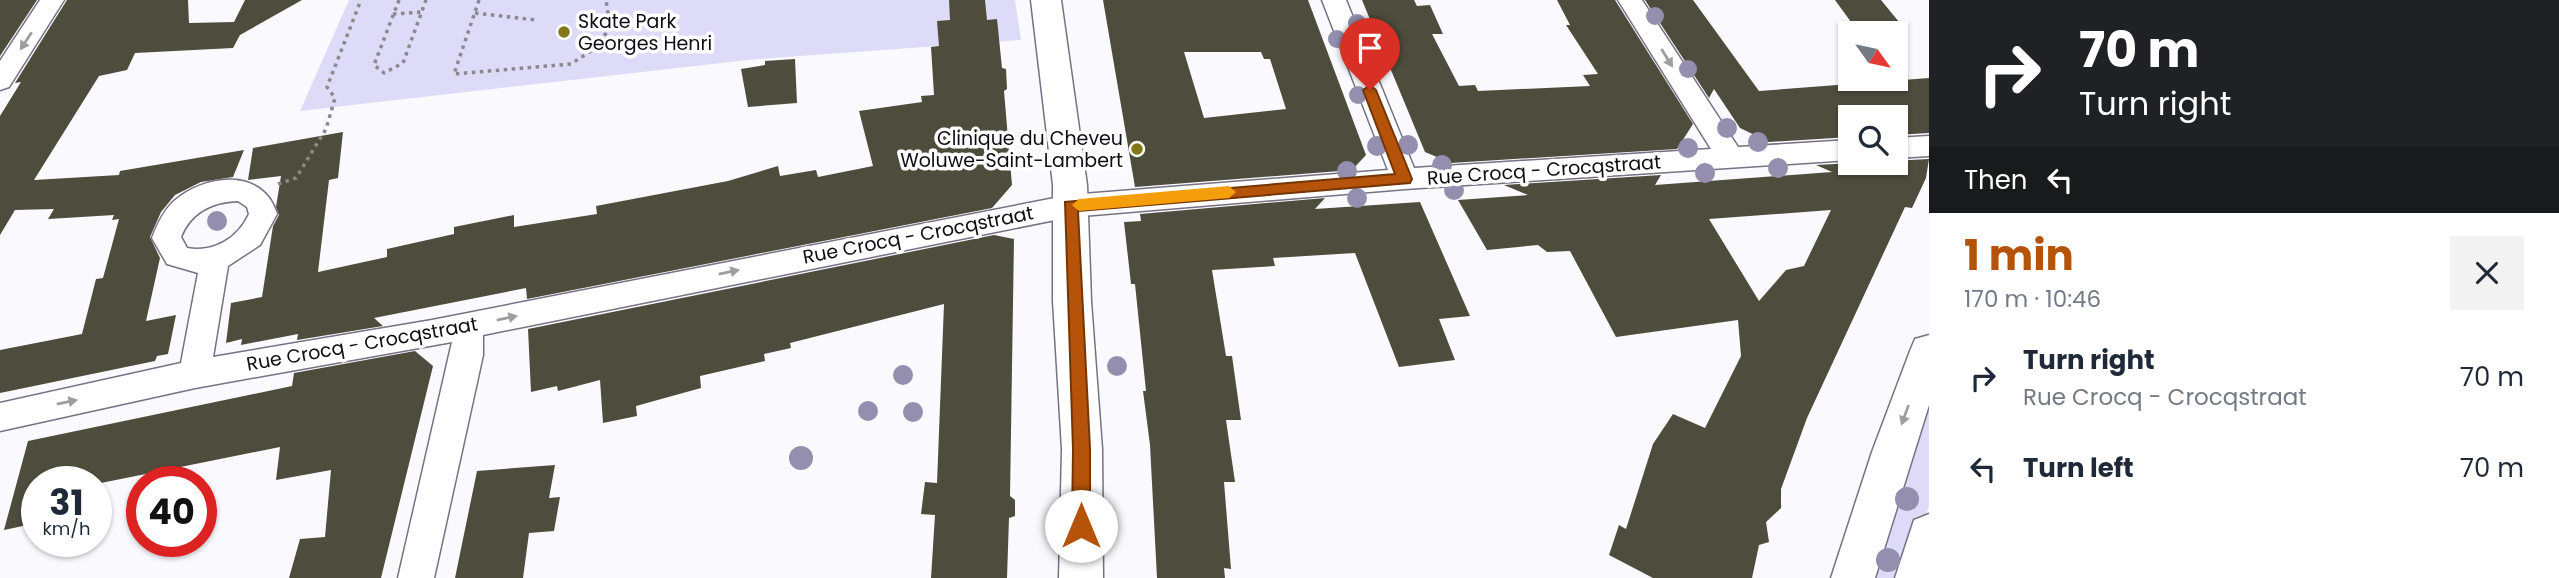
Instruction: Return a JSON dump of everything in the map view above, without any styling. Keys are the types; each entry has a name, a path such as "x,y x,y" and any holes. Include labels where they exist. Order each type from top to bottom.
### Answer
{"street":[{"path":"0,81 52,0"},
{"path":"1046,0 1070,185 1082,449 1081,578"},
{"path":"1334,0 1405,179"},
{"path":"1630,0 1730,157"},
{"path":"1908,147 1929,146"},
{"name":"Rue Crocq - Crocqstraat","path":"0,417 195,374 468,326 1070,206 1405,179 1838,151"},
{"path":"238,190 251,193 260,201 263,214 259,226 249,239 215,259 197,262 177,256 166,239 172,222 181,210 218,191 238,190"},
{"path":"195,374 215,259"},
{"path":"416,578 467,355 468,326"},
{"path":"1853,578 1892,452 1929,351"},
{"path":"1917,578 1929,534"}],"path":[{"path":"251,193 296,178 326,129 335,98 327,87 361,0"},
{"path":"399,0 374,65 384,73 403,63 426,0"},
{"path":"479,0 454,74 570,64 597,47 610,27 606,0"},
{"path":"393,14 422,12"},
{"path":"474,13 536,20"}],"shaded area":[{"path":"349,0 1015,0 1021,40 757,59 300,111"},
{"path":"1929,394 1929,506 1905,578 1859,578"}],"building":[{"path":"0,0 37,0 0,56"},
{"path":"67,0 188,0 189,23 234,22 245,0 302,0 240,35 233,48 135,53 127,70 99,76 34,180 119,175 120,171 244,150 233,177 201,182 175,195 161,212 150,237 160,258 146,321 176,315 168,354 157,356 155,361 0,393 0,350 82,334 96,279 103,278 119,219 112,220 114,215 48,219 54,209 15,210 0,235 0,116 21,82 15,83"},
{"path":"949,0 985,0 987,20 997,19 1002,68 1006,69 1007,89 1004,91 1012,185 992,208 527,299 526,288 374,318 383,326 297,340 298,334 241,345 242,339 226,343 231,303 262,297 273,226 279,215 276,207 281,176 248,180 253,148 343,132 338,178 329,180 318,272 387,257 387,249 454,234 454,227 514,215 514,227 597,214 596,206 728,181 778,166 780,176 816,170 818,177 873,166 859,111 922,102 921,96 934,95 931,47 939,46 937,21 950,20"},
{"path":"1103,0 1308,0 1366,155 1352,170 1135,187","holes":["1184,52 1261,52 1264,59 1270,59 1286,109 1204,118"]},
{"path":"1362,0 1414,0 1417,6 1430,5 1443,34 1432,34 1459,86 1475,85 1478,91 1590,86 1583,75 1598,74 1566,25 1570,25 1557,0 1615,0 1693,124 1677,149 1451,163 1425,152"},
{"path":"1645,0 1693,0 1759,91 1838,85 1838,91 1908,91 1908,80 1929,78 1929,133 1908,134 1908,105 1838,105 1838,138 1769,142 1740,128 1714,89 1709,98"},
{"path":"1835,0 1881,0 1898,21 1850,21"},
{"path":"795,59 797,103 748,107 741,69 765,65 765,61"},
{"path":"1929,159 1926,178 1912,208 1905,207 1807,418 1781,489 1781,508 1766,522 1769,542 1759,545 1752,578 1653,578 1609,555 1619,525 1626,529 1653,444 1673,414 1705,428 1741,356 1738,320 1616,337 1570,251 1547,252 1538,245 1487,250 1458,200 1528,195 1504,185 1661,175 1655,185 1832,172 1816,165 1838,164 1838,175 1908,175 1908,160","holes":["1831,210 1804,266 1786,270 1759,301 1709,219"]},
{"path":"1325,198 1315,209 1420,202 1470,316 1439,319 1455,360 1399,367 1355,253 1273,258 1275,266 1212,270 1226,356 1232,356 1241,420 1226,420 1235,482 1224,482 1231,569 1224,568 1225,578 1157,578 1150,445 1143,391 1146,391 1135,284 1131,284 1124,222 1141,221 1140,214"},
{"path":"994,235 1014,239 1010,496 1015,500 1015,516 1009,518 1007,578 931,578 935,515 921,514 925,482 937,483 944,304 790,343 791,348 764,354 765,361 700,376 701,388 636,406 637,416 603,423 600,380 558,391 557,386 531,392 528,329"},
{"path":"415,351 433,366 381,578 289,578 300,539 325,537 331,470 276,480 280,447 186,466 126,466 126,478 112,481 112,466 21,466 28,441 292,386 294,373"},
{"path":"555,465 549,498 560,497 554,531 529,533 523,578 455,578 477,471"},
{"path":"21,467 21,526 4,530"}],"slow traffic":[{"path":"1079,205 1229,192"}],"place":[{"name":"Skate Park Georges Henri","path":"564,32"},
{"name":"Clinique du Cheveu Woluwe-Saint-Lambert","path":"1137,149"}],"route":[{"path":"1081,526 1082,449 1072,301 1070,206 1105,201 1405,179 1370,90"}]}
